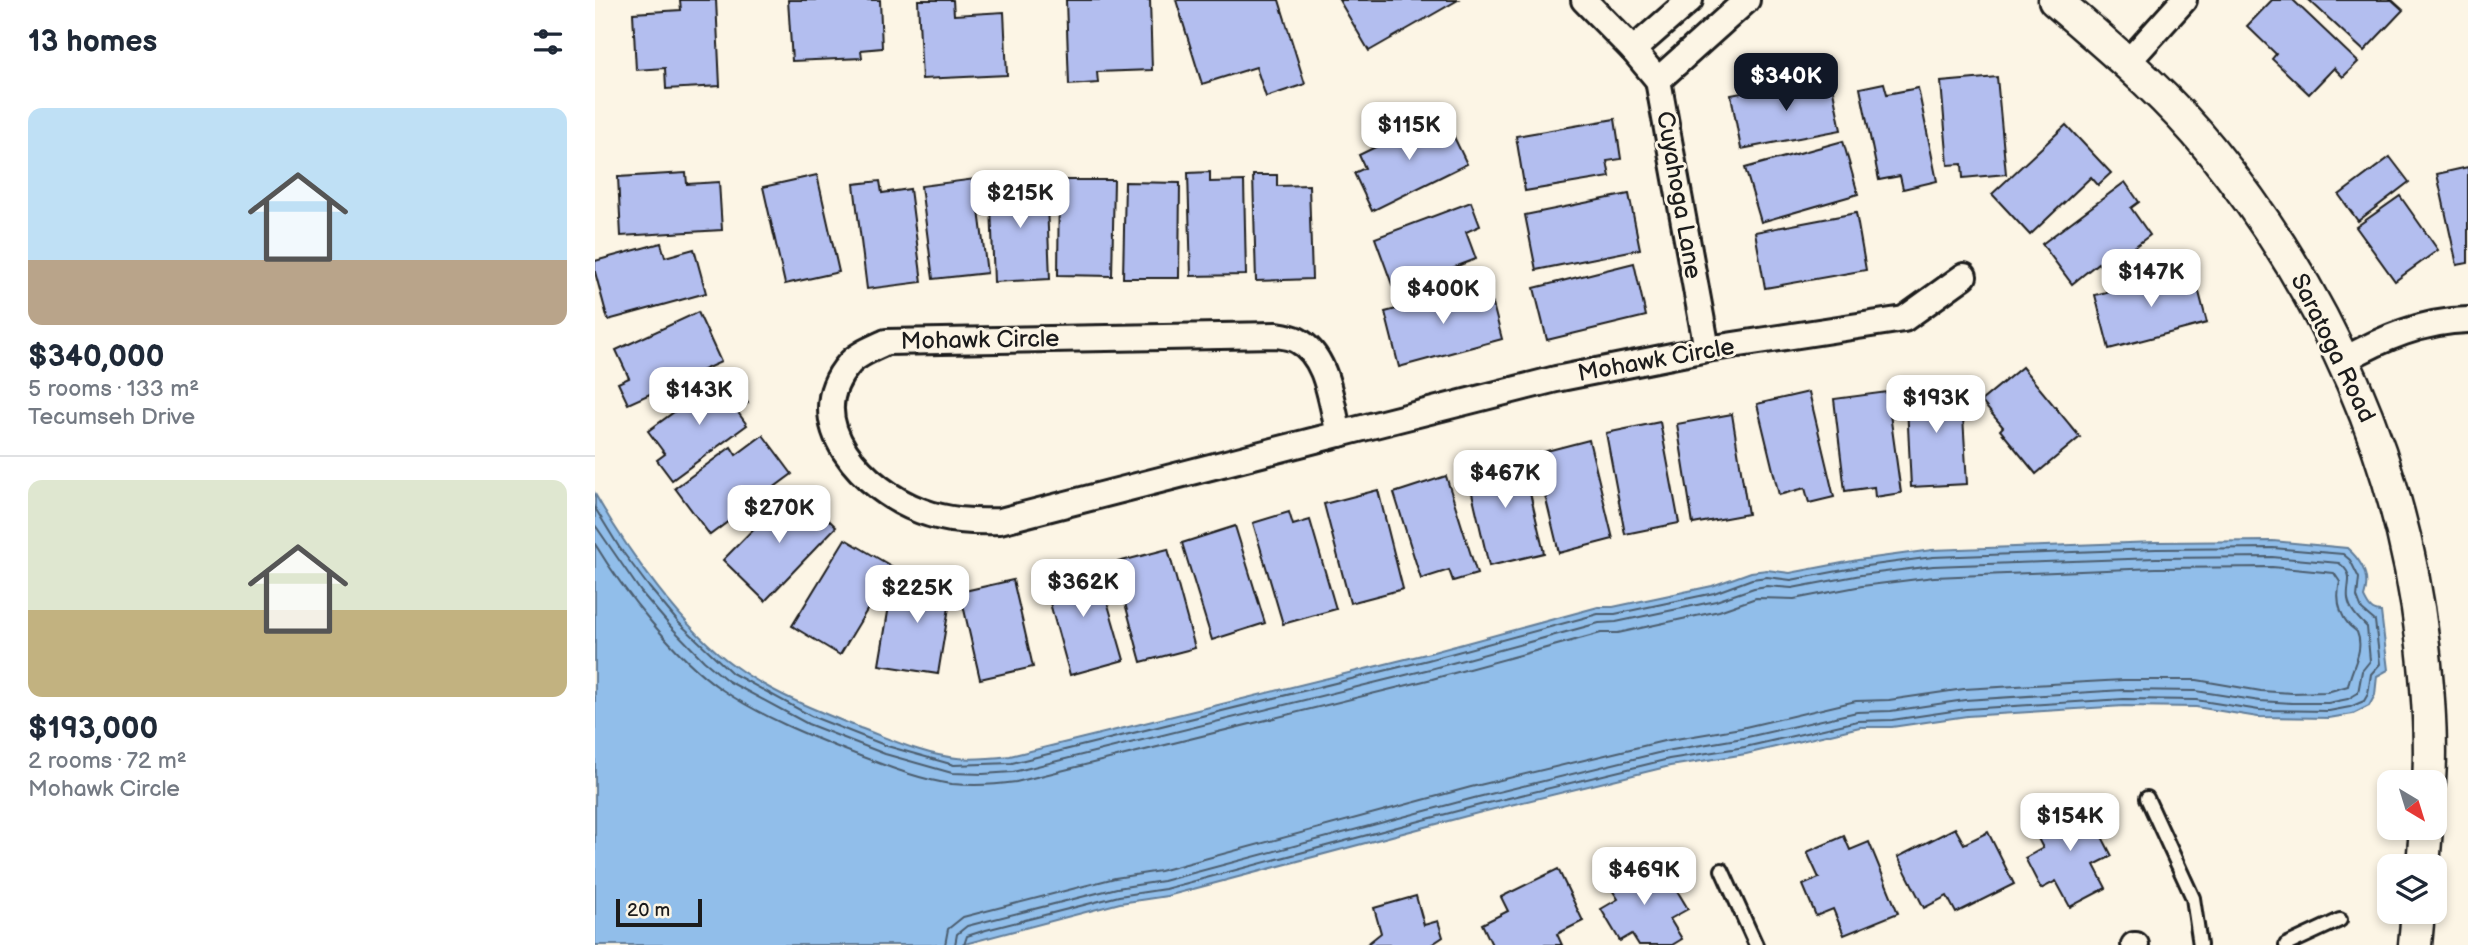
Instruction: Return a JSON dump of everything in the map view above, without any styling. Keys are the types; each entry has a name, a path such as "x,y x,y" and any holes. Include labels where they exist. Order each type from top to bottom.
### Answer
{"street":[{"name":"Cuyahoga Lane","path":"1584,0 1658,80 1707,349"},
{"path":"1633,50 1690,0"},
{"path":"1658,80 1747,0"},
{"name":"Saratoga Road","path":"2055,0 2156,90 2210,148 2258,211 2306,285 2344,360 2375,437 2401,522 2418,603 2428,691 2429,770"},
{"path":"2127,63 2184,0"},
{"name":"Mohawk Circle","path":"1339,434 1322,368 1312,351 1296,339 1276,335 886,342 851,362 838,380 832,401 832,423 839,444 866,477 883,491 909,506 938,517 959,521 1000,521 1556,379 1707,349 1904,319 1964,276"},
{"path":"2344,360 2376,342 2413,328 2452,320 2468,320"},
{"path":"2415,945 2417,924"}],"lane":[{"path":"2147,798 2193,898 2200,945"},
{"path":"1722,870 1756,945"},
{"path":"2286,945 2340,920"}],"water":[{"path":"595,494 658,588 696,632 736,667 780,694 828,715 907,746 957,758 1010,756 1426,654 1598,607 1613,607 1712,586 1751,572 1767,570 1790,573 1932,550 2273,541 2347,548 2364,570 2364,597 2367,603 2372,609 2381,612 2388,670 2377,676 2375,695 2369,706 2353,714 2329,718 2258,717 2196,707 2124,706 1967,716 1892,727 1860,727 1746,754 1670,766 1478,813 1167,896 1120,903 961,945 595,945"}],"building":[{"path":"680,0 716,0 720,86 666,89 665,68 636,70 633,13 681,10"},
{"path":"788,0 880,0 882,48 861,50 862,58 792,61"},
{"path":"918,0 953,0 954,15 1004,12 1007,75 922,79"},
{"path":"1066,0 1150,0 1152,70 1097,72 1098,83 1069,85"},
{"path":"1176,0 1279,0 1305,84 1266,97 1256,67 1202,84"},
{"path":"1339,0 1458,0 1369,51"},
{"path":"2272,0 2293,0 2358,62 2343,77 2334,68 2309,94 2272,59 2276,54 2247,26"},
{"path":"2309,0 2392,0 2403,10 2364,51"},
{"path":"1830,76 1841,130 1741,149 1731,95"},
{"path":"1997,77 2006,174 1963,178 1962,164 1948,165 1941,82"},
{"path":"1884,83 1887,94 1918,88 1937,181 1903,189 1900,176 1879,180 1860,88"},
{"path":"1443,114 1467,164 1372,211 1354,173 1365,168 1359,155"},
{"path":"1615,119 1621,159 1607,161 1610,177 1525,191 1516,136"},
{"path":"2066,125 2111,173 2098,185 2091,177 2030,235 1992,194"},
{"path":"1843,141 1858,194 1761,222 1745,168"},
{"path":"2390,157 2409,182 2358,221 2339,195"},
{"path":"2468,167 2468,263 2457,265 2437,174"},
{"path":"1210,172 1210,182 1244,181 1246,275 1191,276 1188,173"},
{"path":"686,173 687,184 719,182 722,230 621,236 618,177"},
{"path":"817,175 839,272 785,284 763,187"},
{"path":"1253,175 1277,175 1277,186 1309,185 1312,279 1256,281"},
{"path":"1046,178 1050,279 994,282 990,180"},
{"path":"975,179 987,273 933,279 921,186"},
{"path":"1059,180 1114,180 1112,276 1058,275"},
{"path":"880,181 882,193 910,189 922,282 867,289 854,184"},
{"path":"1125,182 1180,183 1179,278 1123,278"},
{"path":"2125,182 2139,202 2131,208 2150,235 2104,270 2098,263 2072,284 2042,244"},
{"path":"1629,194 1640,249 1536,270 1525,215"},
{"path":"2400,196 2438,250 2395,281 2356,227"},
{"path":"1471,202 1480,226 1466,232 1476,259 1394,290 1375,238"},
{"path":"1856,213 1866,270 1765,288 1755,232"},
{"path":"661,243 665,257 694,249 706,293 608,320 595,272 595,261"},
{"path":"1634,263 1646,316 1547,340 1534,288"},
{"path":"2193,269 2207,323 2109,349 2095,295"},
{"path":"1488,285 1502,339 1399,367 1385,312"},
{"path":"698,312 721,362 628,404 618,383 629,378 616,350"},
{"path":"2022,367 2080,437 2036,474 2000,430 2003,427 1981,401"},
{"path":"726,374 748,403 737,411 747,425 672,480 657,460 665,454 648,431"},
{"path":"1961,382 1967,484 1911,487 1906,385"},
{"path":"1809,392 1834,497 1809,503 1805,488 1779,495 1757,404"},
{"path":"1887,392 1901,493 1875,497 1874,487 1845,491 1834,399"},
{"path":"1732,414 1748,514 1693,524 1677,424"},
{"path":"1660,422 1679,523 1625,534 1606,433"},
{"path":"763,435 792,474 710,535 675,488 731,447 736,455"},
{"path":"1589,440 1613,539 1559,553 1535,454"},
{"path":"1521,454 1544,553 1489,566 1466,467"},
{"path":"1446,476 1477,574 1453,581 1449,570 1421,579 1394,493"},
{"path":"1378,490 1403,589 1350,603 1324,504"},
{"path":"799,491 836,527 765,601 723,560 771,511 775,515"},
{"path":"1289,512 1293,525 1310,520 1336,609 1283,624 1253,523"},
{"path":"1235,526 1265,623 1212,640 1182,543"},
{"path":"845,539 893,567 840,655 792,626"},
{"path":"1168,549 1195,648 1141,662 1114,563"},
{"path":"1096,563 1124,660 1070,675 1043,578"},
{"path":"903,574 953,583 938,674 879,665 889,606 897,608"},
{"path":"1013,580 1033,667 980,679 960,592"},
{"path":"2082,798 2112,856 2094,865 2106,888 2070,907 2056,881 2041,889 2025,858 2043,848 2031,825"},
{"path":"1955,828 1964,844 1988,832 2014,884 1956,913 1947,896 1924,908 1898,857"},
{"path":"1844,836 1850,850 1869,842 1898,913 1844,935 1833,909 1816,916 1803,885 1819,878 1807,852"},
{"path":"1639,858 1655,885 1669,877 1688,909 1670,919 1682,939 1672,945 1639,945 1632,934 1620,941 1601,909 1618,899 1605,879"},
{"path":"1558,869 1583,921 1557,934 1562,945 1492,945 1482,924 1508,911 1501,897"},
{"path":"1416,896 1424,925 1438,921 1443,937 1431,945 1366,945 1381,933 1374,908"}]}
